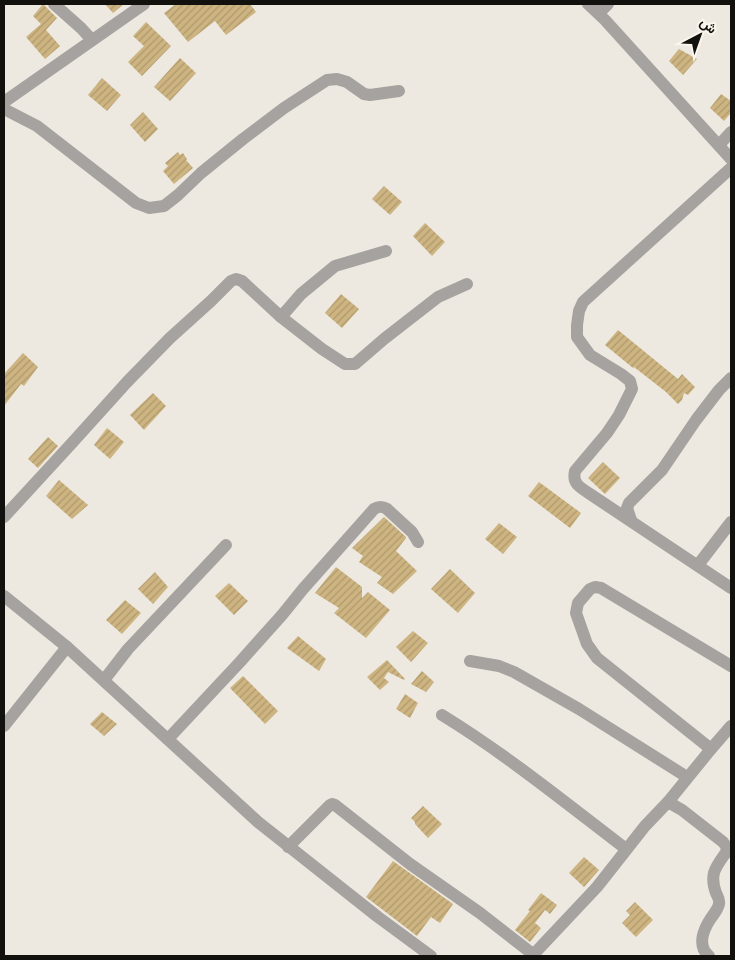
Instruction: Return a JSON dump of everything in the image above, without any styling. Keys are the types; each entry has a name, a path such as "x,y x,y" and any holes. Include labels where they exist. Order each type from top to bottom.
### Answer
{"street":[{"path":"54,4 92,40"},
{"path":"4,102 144,4"},
{"path":"588,4 599,13 731,159"},
{"path":"599,13 608,4"},
{"path":"4,109 37,126 136,203 149,208 164,206 242,139 284,108 327,80 337,79 346,82 364,94 399,91"},
{"path":"719,145 731,132"},
{"path":"731,168 583,302 576,325 577,337 590,355 630,381 632,389 619,415 607,433 575,471 574,480 576,484 590,494 731,588"},
{"path":"281,318 302,294 335,266 386,251"},
{"path":"4,517 139,370 231,281 236,279 242,282 281,318 322,349 346,364 354,364 438,297 467,284"},
{"path":"631,520 627,508 629,503 662,470 719,390 731,378"},
{"path":"168,739 240,662 374,509 379,506 387,509 412,532 418,542"},
{"path":"698,565 731,522"},
{"path":"104,680 128,649 226,545"},
{"path":"711,749 597,658 587,644 581,629 576,612 578,603 590,590 595,587 601,588 731,666"},
{"path":"4,596 67,646 258,822 431,956"},
{"path":"4,726 67,646"},
{"path":"470,661 498,666 514,672 579,709 687,777"},
{"path":"442,715 467,730 526,772 626,849"},
{"path":"288,847 330,805 335,805 410,864 480,913 533,956 597,887 645,826 668,802 711,749 730,730"},
{"path":"668,802 696,820 723,842 727,848 712,876 720,902 703,933 702,947 709,956"}],"building":[{"path":"43,4 57,18 46,30 60,46 45,59 26,37 41,24 33,16"},
{"path":"105,4 124,4 113,13"},
{"path":"176,4 250,4 256,12 226,35 215,21 188,42 164,13"},
{"path":"146,22 171,46 142,76 128,62 144,46 133,36"},
{"path":"679,49 697,59 683,75 669,61"},
{"path":"180,58 196,73 170,101 154,87"},
{"path":"102,78 121,95 107,111 88,95"},
{"path":"721,94 731,101 731,113 724,121 710,108"},
{"path":"143,112 158,129 145,142 130,125"},
{"path":"178,152 180,155 183,153 193,168 174,184 163,171 168,166 165,163"},
{"path":"384,186 402,202 390,215 372,199"},
{"path":"425,223 445,242 432,256 413,236"},
{"path":"341,294 359,309 342,328 325,313"},
{"path":"618,330 678,379 682,374 695,387 688,395 684,393 682,400 678,404 666,392 605,345"},
{"path":"23,353 38,367 24,386 21,384 4,406 4,374"},
{"path":"153,393 166,406 144,430 130,415"},
{"path":"107,428 124,442 110,459 94,445"},
{"path":"48,437 58,446 38,468 28,459"},
{"path":"603,462 620,478 605,494 588,478"},
{"path":"59,480 88,505 72,519 46,496"},
{"path":"539,482 581,513 570,528 528,496"},
{"path":"384,517 406,537 396,551 417,571 393,594 377,583 382,577 359,562 363,556 352,548"},
{"path":"499,523 517,537 503,554 485,539"},
{"path":"336,567 362,587 362,598 368,592 390,610 366,638 334,613 339,608 315,593"},
{"path":"450,569 475,593 458,613 431,589"},
{"path":"155,572 168,587 153,604 138,589"},
{"path":"229,583 248,601 234,615 215,596"},
{"path":"125,600 141,613 122,634 106,620"},
{"path":"413,631 428,643 411,662 396,647"},
{"path":"298,636 326,659 319,671 287,648"},
{"path":"387,660 405,679 388,672 384,678 389,682 380,690 367,677"},
{"path":"422,671 434,682 426,692 411,684"},
{"path":"243,676 278,711 265,724 230,688"},
{"path":"405,694 418,703 410,718 396,709"},
{"path":"102,712 117,724 104,736 90,724"},
{"path":"423,806 442,824 428,838 411,818"},
{"path":"584,857 599,870 584,887 569,873"},
{"path":"393,861 453,904 440,923 431,917 417,936 366,897"},
{"path":"541,893 557,905 550,914 545,910 535,923 541,928 530,942 515,930"},
{"path":"635,902 653,920 636,937 622,923 630,915 626,911"}]}
